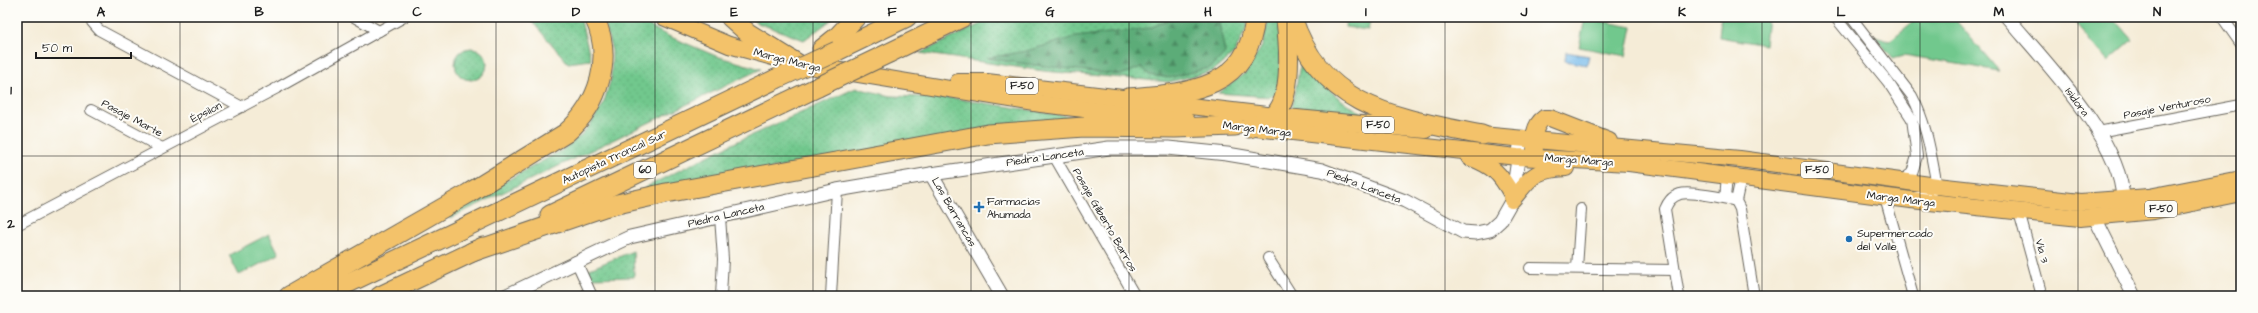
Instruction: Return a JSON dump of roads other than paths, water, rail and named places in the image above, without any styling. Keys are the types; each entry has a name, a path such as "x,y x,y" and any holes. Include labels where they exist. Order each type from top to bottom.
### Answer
{"highway":[{"path":"289,296 469,193 566,133 575,125 590,105 596,94 602,70 602,46 594,17"},
{"path":"730,17 748,33 798,64"},
{"path":"829,50 838,36 856,17"},
{"name":"Autopista Troncal Sur","path":"321,296 776,79 829,50 907,17"},
{"name":"60","path":"380,296 963,17"},
{"path":"1128,98 1185,93 1214,83 1233,69 1246,51 1254,29 1255,17"},
{"path":"472,252 604,207 988,134 1084,127 1242,127 1275,116 1284,99 1288,68 1286,17"},
{"path":"1292,17 1298,35 1309,56 1330,78 1366,105 1406,120 1482,135"}],"main road":[{"name":"Marga Marga","path":"663,17 729,45 798,64 861,76 916,82 1041,104 1242,127 1517,157 1629,163 1891,198 2019,212 2095,218 2154,211 2241,193"},
{"name":"Marga Marga","path":"916,82 987,82 1275,116 1740,159 1937,186 2080,202 2123,200 2241,179"},
{"path":"1537,158 1527,139 1536,129 1540,120 1544,118 1550,118 1623,147"},
{"path":"1451,150 1493,167 1504,180 1512,197 1533,176 1546,169 1629,163"},
{"path":"2095,218 2119,209 2123,200"}],"street":[{"path":"354,17 379,31"},
{"name":"Épsilon","path":"17,225 242,107 404,17"},
{"path":"1835,17 1888,82 1912,119 1917,156 1912,173 1901,181"},
{"path":"1851,17 1912,96 1920,110 1926,126 1937,186 1927,196 1891,198 1913,296"},
{"name":"Isidora","path":"2007,17 2077,99 2098,132 2118,171 2123,186 2123,200"},
{"path":"2222,17 2241,44"},
{"path":"92,20 99,30 242,107"},
{"name":"Pasaje Venturoso","path":"2098,132 2241,105"},
{"name":"Pasaje Marte","path":"91,110 162,148"},
{"name":"Piedra Lanceta","path":"505,296 576,261 630,237 837,190 931,174 1109,148 1168,148 1227,154 1322,170 1405,201 1449,226 1463,232 1476,233 1490,230 1500,221 1512,197 1517,157 1527,139"},
{"name":"Pasaje Gilberto Barros","path":"1054,156 1135,296"},
{"name":"Las Barrancas","path":"931,174 1002,296"},
{"path":"1725,198 1734,177"},
{"path":"1734,177 1736,201 1740,210 1754,296"},
{"path":"831,296 837,190"},
{"path":"1679,296 1665,209 1670,199 1680,194 1725,198 1736,201"},
{"path":"1577,268 1581,209"},
{"name":"Vía 3","path":"2019,212 2042,296"},
{"path":"720,217 723,259 721,296"},
{"path":"2095,218 2134,296"},
{"name":"Las Barrancas","path":"976,251 1006,296"},
{"path":"1268,258 1292,296"},
{"path":"576,261 592,296"},
{"path":"1530,268 1675,270"}],"water":[{"path":"1566,52 1589,56 1587,65 1565,61"}],"place":[{"name":"Farmacias Ahumada","path":"979,207"},
{"name":"Supermercado del Valle","path":"1849,239"}]}
